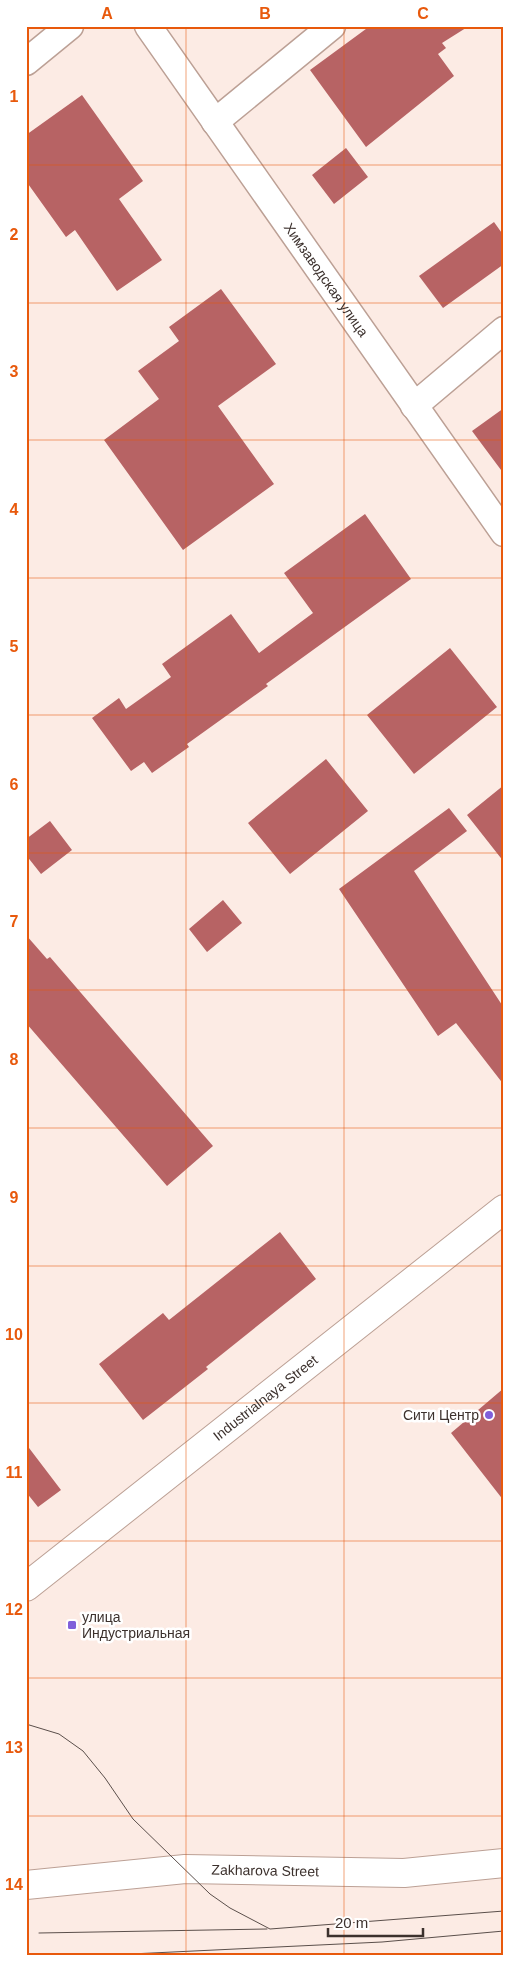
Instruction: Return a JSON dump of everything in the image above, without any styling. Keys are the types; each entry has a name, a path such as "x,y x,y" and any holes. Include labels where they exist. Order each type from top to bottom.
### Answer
{"main road":[{"name":"Industrialnaya Street","path":"26,1587 504,1208"},
{"name":"Zakharova Street","path":"26,1885 185,1869 404,1873 504,1863"}],"street":[{"path":"26,62 70,26"},
{"name":"Химзаводская улица","path":"148,26 504,533"},
{"path":"215,122 332,26"},
{"path":"414,406 504,330"}],"building":[{"path":"370,26 469,26 442,43 446,48 438,54 454,76 366,147 310,70"},
{"path":"82,95 143,181 119,199 162,260 117,291 75,230 66,237 26,181 26,135"},
{"path":"346,148 368,177 334,204 312,175"},
{"path":"494,222 504,236 504,264 443,308 419,276"},
{"path":"221,289 276,364 218,406 274,484 183,550 104,440 159,399 138,371 179,341 169,327"},
{"path":"504,408 504,474 472,431"},
{"path":"365,514 411,579 266,684 268,686 187,744 189,747 152,773 144,762 131,771 92,718 119,698 126,709 171,677 162,664 231,614 259,653 313,613 284,573"},
{"path":"450,648 497,707 414,774 367,715"},
{"path":"326,759 368,811 290,874 248,823"},
{"path":"504,785 504,862 467,815"},
{"path":"449,808 467,831 414,871 504,1008 504,1085 456,1023 438,1036 339,889"},
{"path":"50,821 72,850 41,874 26,855 26,839"},
{"path":"223,900 242,923 207,952 189,929"},
{"path":"26,935 47,959 50,957 213,1146 167,1186 26,1023"},
{"path":"280,1232 316,1279 206,1367 208,1369 143,1420 99,1364 163,1313 169,1320"},
{"name":"Сити Центр","path":"504,1388 504,1501 451,1433"},
{"path":"26,1444 61,1490 38,1507 26,1492"}],"tram line":[{"path":"26,1724 59,1734 83,1751 105,1778 133,1819 210,1894 230,1908 270,1929 504,1911"},
{"path":"39,1933 267,1929"},
{"path":"110,1955 382,1942 504,1931"}],"place":[{"name":"Сити Центр","path":"489,1415"},
{"name":"улица Индустриальная","path":"72,1625"}]}
